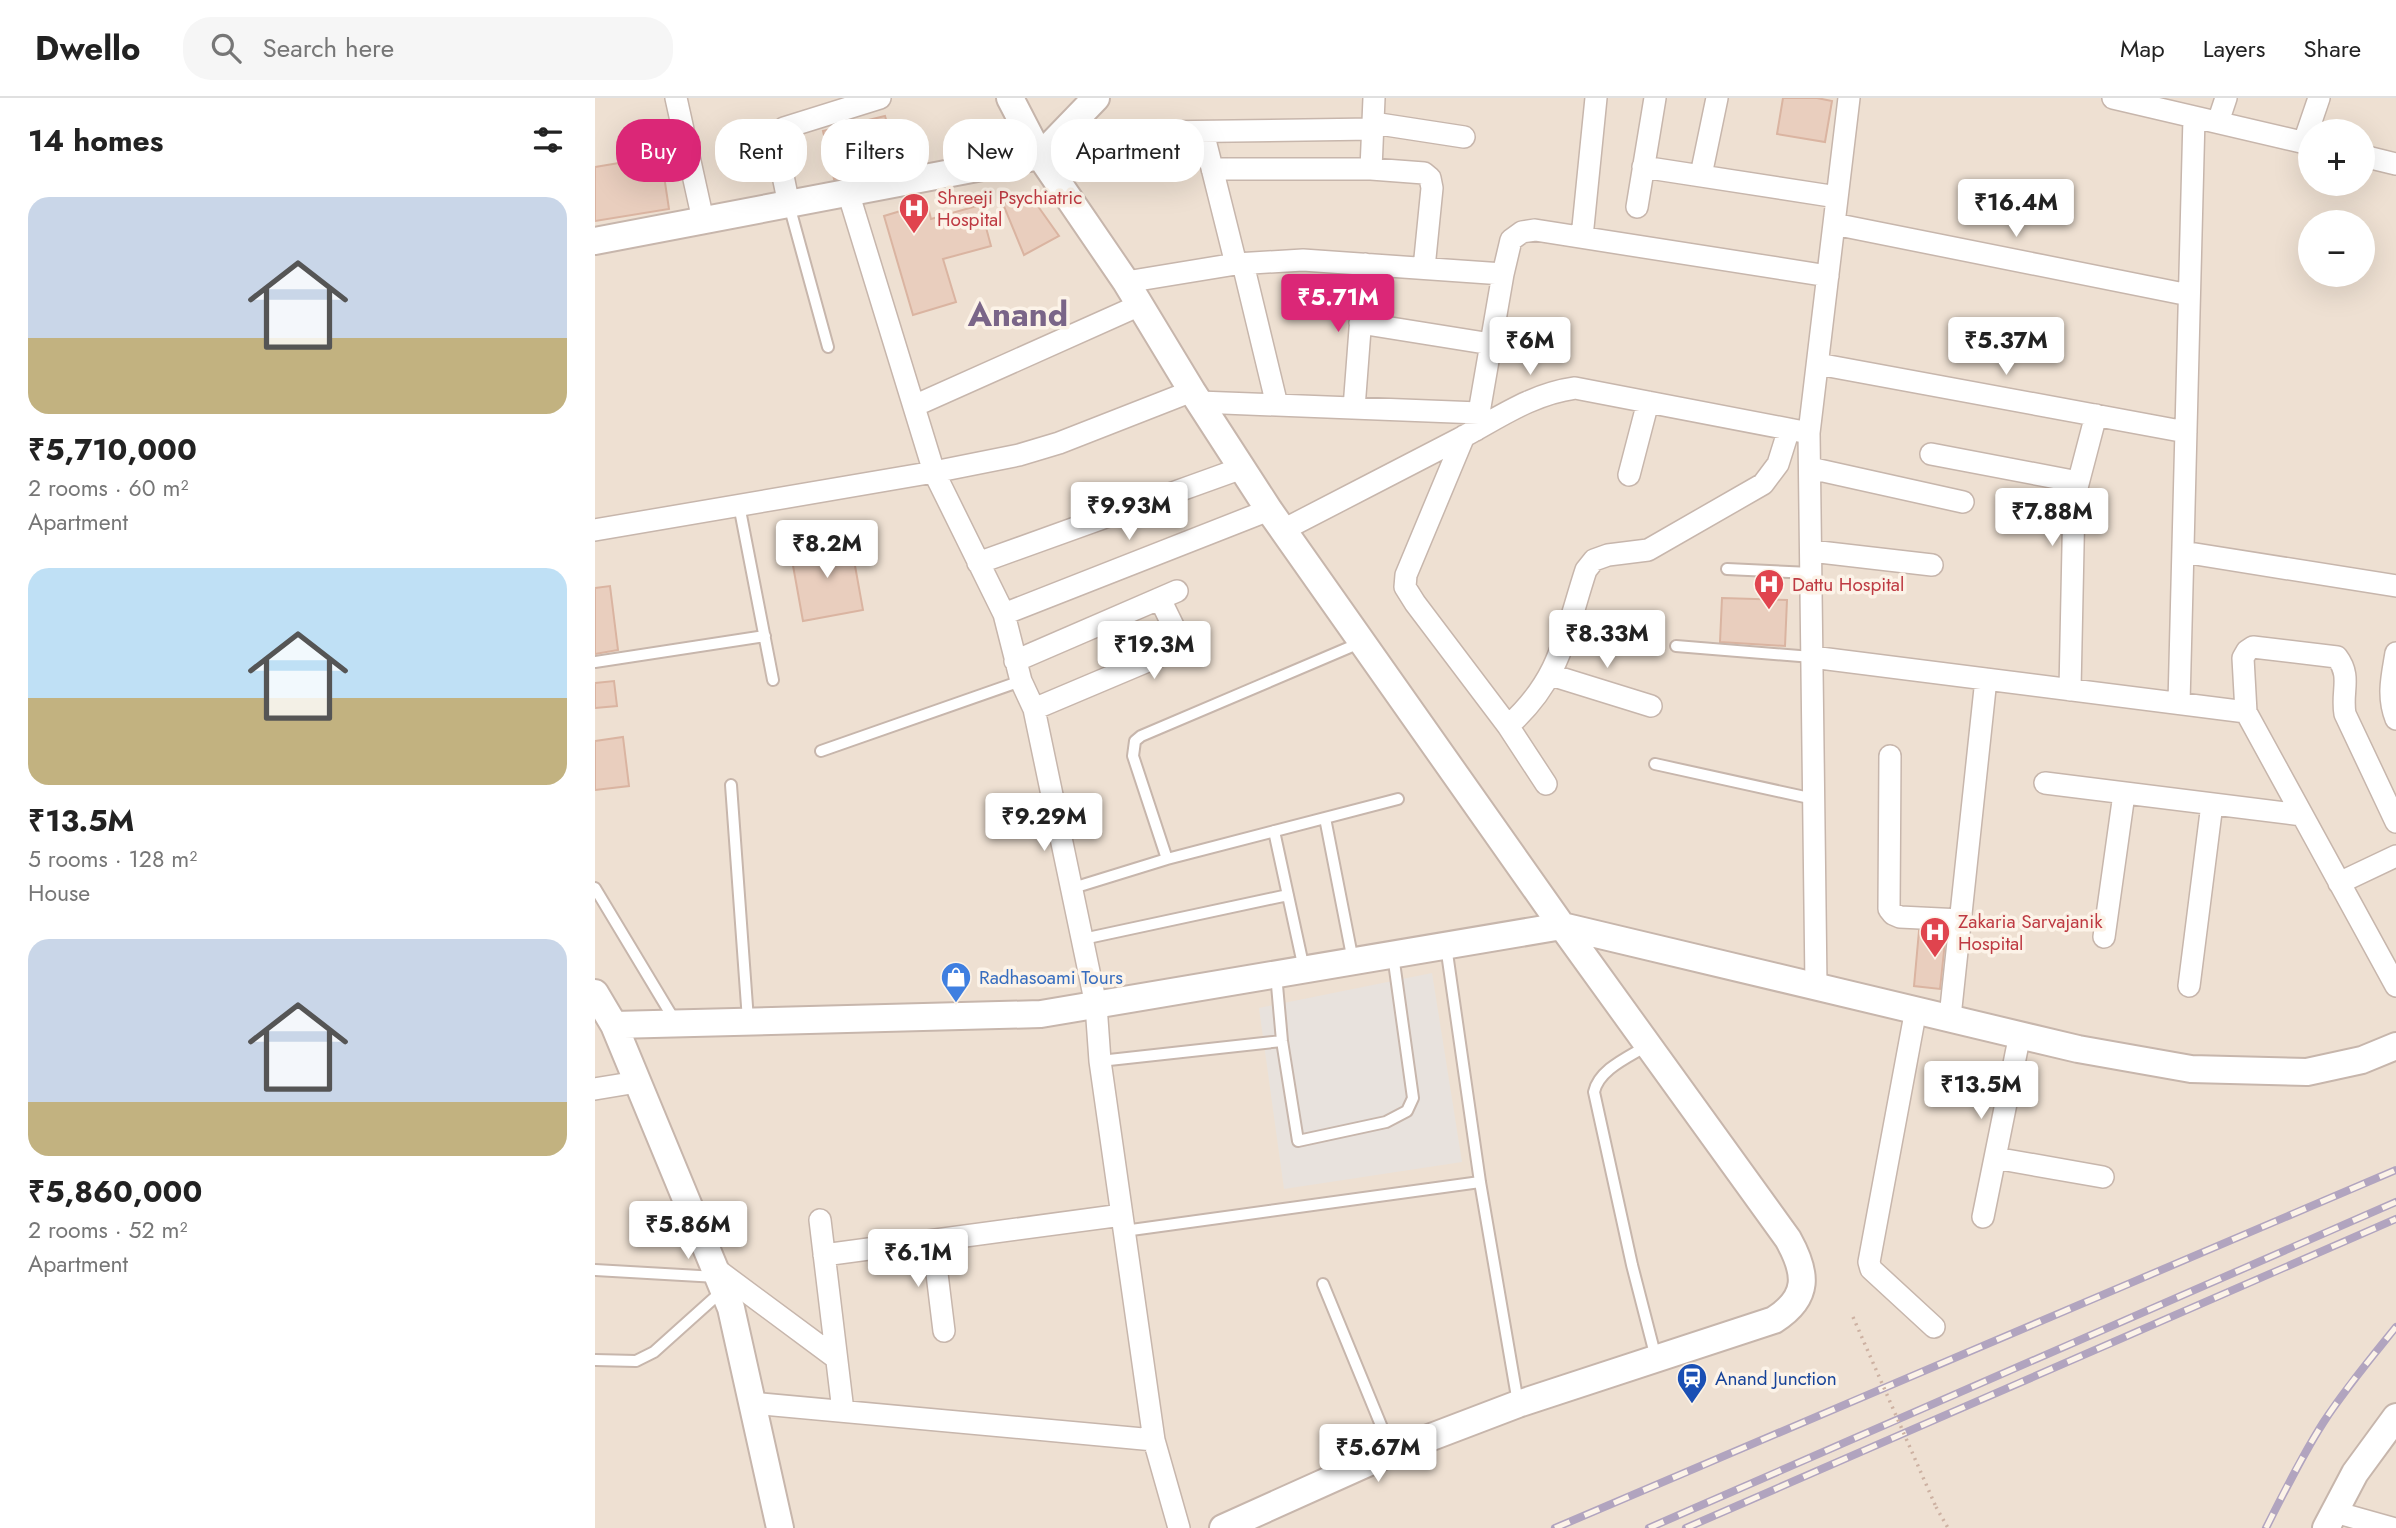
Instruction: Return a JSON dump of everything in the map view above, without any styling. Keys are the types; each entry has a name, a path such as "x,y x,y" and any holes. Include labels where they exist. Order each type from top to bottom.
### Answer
{"street":[{"path":"676,98 703,220"},
{"path":"789,205 776,142 778,134 784,128 880,98"},
{"path":"1010,98 1040,156 1126,282 1276,520 1562,926 1789,1238 1801,1261 1803,1279 1798,1295 1789,1310 1774,1320 1518,1404 1392,1452 1223,1528"},
{"path":"595,241 1040,156 1096,98"},
{"path":"1371,169 1374,98"},
{"path":"1582,237 1596,98"},
{"path":"1637,207 1654,98"},
{"path":"1701,175 1717,98"},
{"path":"1508,726 1526,710 1551,675 1561,653 1586,570 1594,560 1608,555 1648,550 1763,484 1799,431 1818,364 1849,98"},
{"path":"2218,122 2226,98"},
{"path":"2313,119 2319,98"},
{"path":"2123,99 2298,141"},
{"path":"2179,703 2194,117"},
{"path":"1204,132 1373,126 1464,137"},
{"path":"1204,136 1277,405"},
{"path":"2375,159 2396,164"},
{"path":"1643,167 1837,197"},
{"path":"1212,169 1371,169 1424,173 1430,178 1432,188 1424,268"},
{"path":"848,192 934,472 1004,614 1018,671 1034,709 1096,1005 1100,1061 1154,1440 1179,1528"},
{"path":"1834,224 2189,295"},
{"path":"1546,784 1508,726 1405,587 1406,575 1473,427 1511,240 1522,232 1535,230 1828,276"},
{"path":"1126,282 1240,264 1303,260 1503,274"},
{"path":"1354,408 1365,264"},
{"path":"914,406 1140,305"},
{"path":"1360,323 1491,344"},
{"path":"1818,364 2186,432"},
{"path":"1004,614 1276,520 1532,398 1552,391 1575,388 1799,431"},
{"path":"595,530 934,472 1019,454 1196,397 1277,405 1354,408 1473,427"},
{"path":"1629,475 1648,402"},
{"path":"2070,690 2074,499 2096,415"},
{"path":"1799,431 1810,468 1816,985"},
{"path":"1931,454 2078,482"},
{"path":"978,564 1242,468"},
{"path":"1810,468 1963,502"},
{"path":"1811,551 1932,565"},
{"path":"2183,552 2396,586"},
{"path":"1018,671 1168,595 1178,635 1177,645 1169,652 1034,709"},
{"path":"2396,822 2345,714 2343,702 2346,680 2344,666 2337,657 2253,647 2247,651 2243,658 2246,712 2339,883 2390,963 2396,986"},
{"path":"1812,657 2246,712"},
{"path":"2395,663 2389,692 2396,719"},
{"path":"1551,675 1651,706"},
{"path":"1950,1017 1986,679"},
{"path":"1890,756 1889,909 1900,917 1961,920"},
{"path":"2045,783 2302,815"},
{"path":"2104,937 2124,794"},
{"path":"2189,986 2213,804"},
{"path":"2339,883 2396,856"},
{"path":"614,1025 1041,1014 1562,926 2078,1049 2191,1069 2307,1072 2362,1060 2396,1046"},
{"path":"595,993 614,1025 731,1308 780,1528"},
{"path":"1916,1009 1869,1262 1871,1269 1934,1327"},
{"path":"1983,1217 2020,1034"},
{"path":"595,1089 637,1082"},
{"path":"1995,1158 2103,1177"},
{"path":"820,1220 842,1411"},
{"path":"824,1255 933,1241 1123,1223"},
{"path":"933,1241 944,1331"},
{"path":"720,1278 836,1358"},
{"path":"752,1403 1154,1440"},
{"path":"2392,1528 2330,1520 2355,1473 2396,1417"}],"lane":[{"path":"789,205 828,347"},
{"path":"739,505 773,680"},
{"path":"1727,569 1811,573"},
{"path":"595,662 765,636"},
{"path":"1167,859 1133,756 1135,741 1141,736 1362,642"},
{"path":"1677,646 1812,657"},
{"path":"821,751 1018,671"},
{"path":"1655,764 1814,799"},
{"path":"731,785 748,1021"},
{"path":"1073,888 1167,859 1398,799"},
{"path":"1325,818 1353,961"},
{"path":"1274,831 1304,970"},
{"path":"595,888 676,1023"},
{"path":"1083,939 1288,895"},
{"path":"1446,946 1480,1182 1518,1404"},
{"path":"1276,974 1282,1041 1298,1141 1386,1122 1406,1111 1413,1098 1393,955"},
{"path":"1100,1061 1282,1041"},
{"path":"1648,1045 1603,1074 1596,1082 1594,1092 1632,1265 1657,1359"},
{"path":"1123,1223 1480,1182"},
{"path":"595,1270 720,1278"},
{"path":"595,1360 636,1361 655,1352 720,1278"},
{"path":"1323,1284 1392,1452"}],"path":[{"path":"1853,1317 1935,1507 1948,1528"}],"shaded area":[{"name":"Anand","path":"595,98 2396,98 2396,1528 595,1528"},
{"path":"1432,973 1462,1162 1284,1189 1259,1008"}],"building":[{"path":"1783,98 1832,101 1825,142 1777,134"},
{"path":"616,164 616,182 665,182 669,209 595,221 595,167"},
{"path":"1030,195 1059,236 1024,255 1003,204"},
{"path":"927,203 931,219 980,205 991,246 943,259 956,302 913,315 884,216"},
{"path":"850,538 863,610 803,621 790,549"},
{"path":"610,586 618,650 595,654 595,588"},
{"path":"1722,598 1787,600 1785,646 1720,642"},
{"path":"614,681 617,706 595,708 595,683"},
{"path":"623,737 629,786 595,790 595,741"},
{"path":"1919,931 1946,932 1940,989 1914,986"}],"railway":[{"path":"1555,1528 2396,1170"},
{"path":"1649,1528 2396,1202"},
{"path":"1686,1528 2396,1219"},
{"path":"2266,1528 2323,1423 2396,1327"}],"place":[{"name":"Shreeji Psychiatric Hospital","path":"914,235"},
{"name":"Dattu Hospital","path":"1769,611"},
{"name":"Zakaria Sarvajanik Hospital","path":"1935,959"},
{"name":"Radhasoami Tours","path":"956,1004"},
{"name":"Anand Junction","path":"1692,1405"}],"district":[{"name":"Anand","path":"1018,314"}]}
